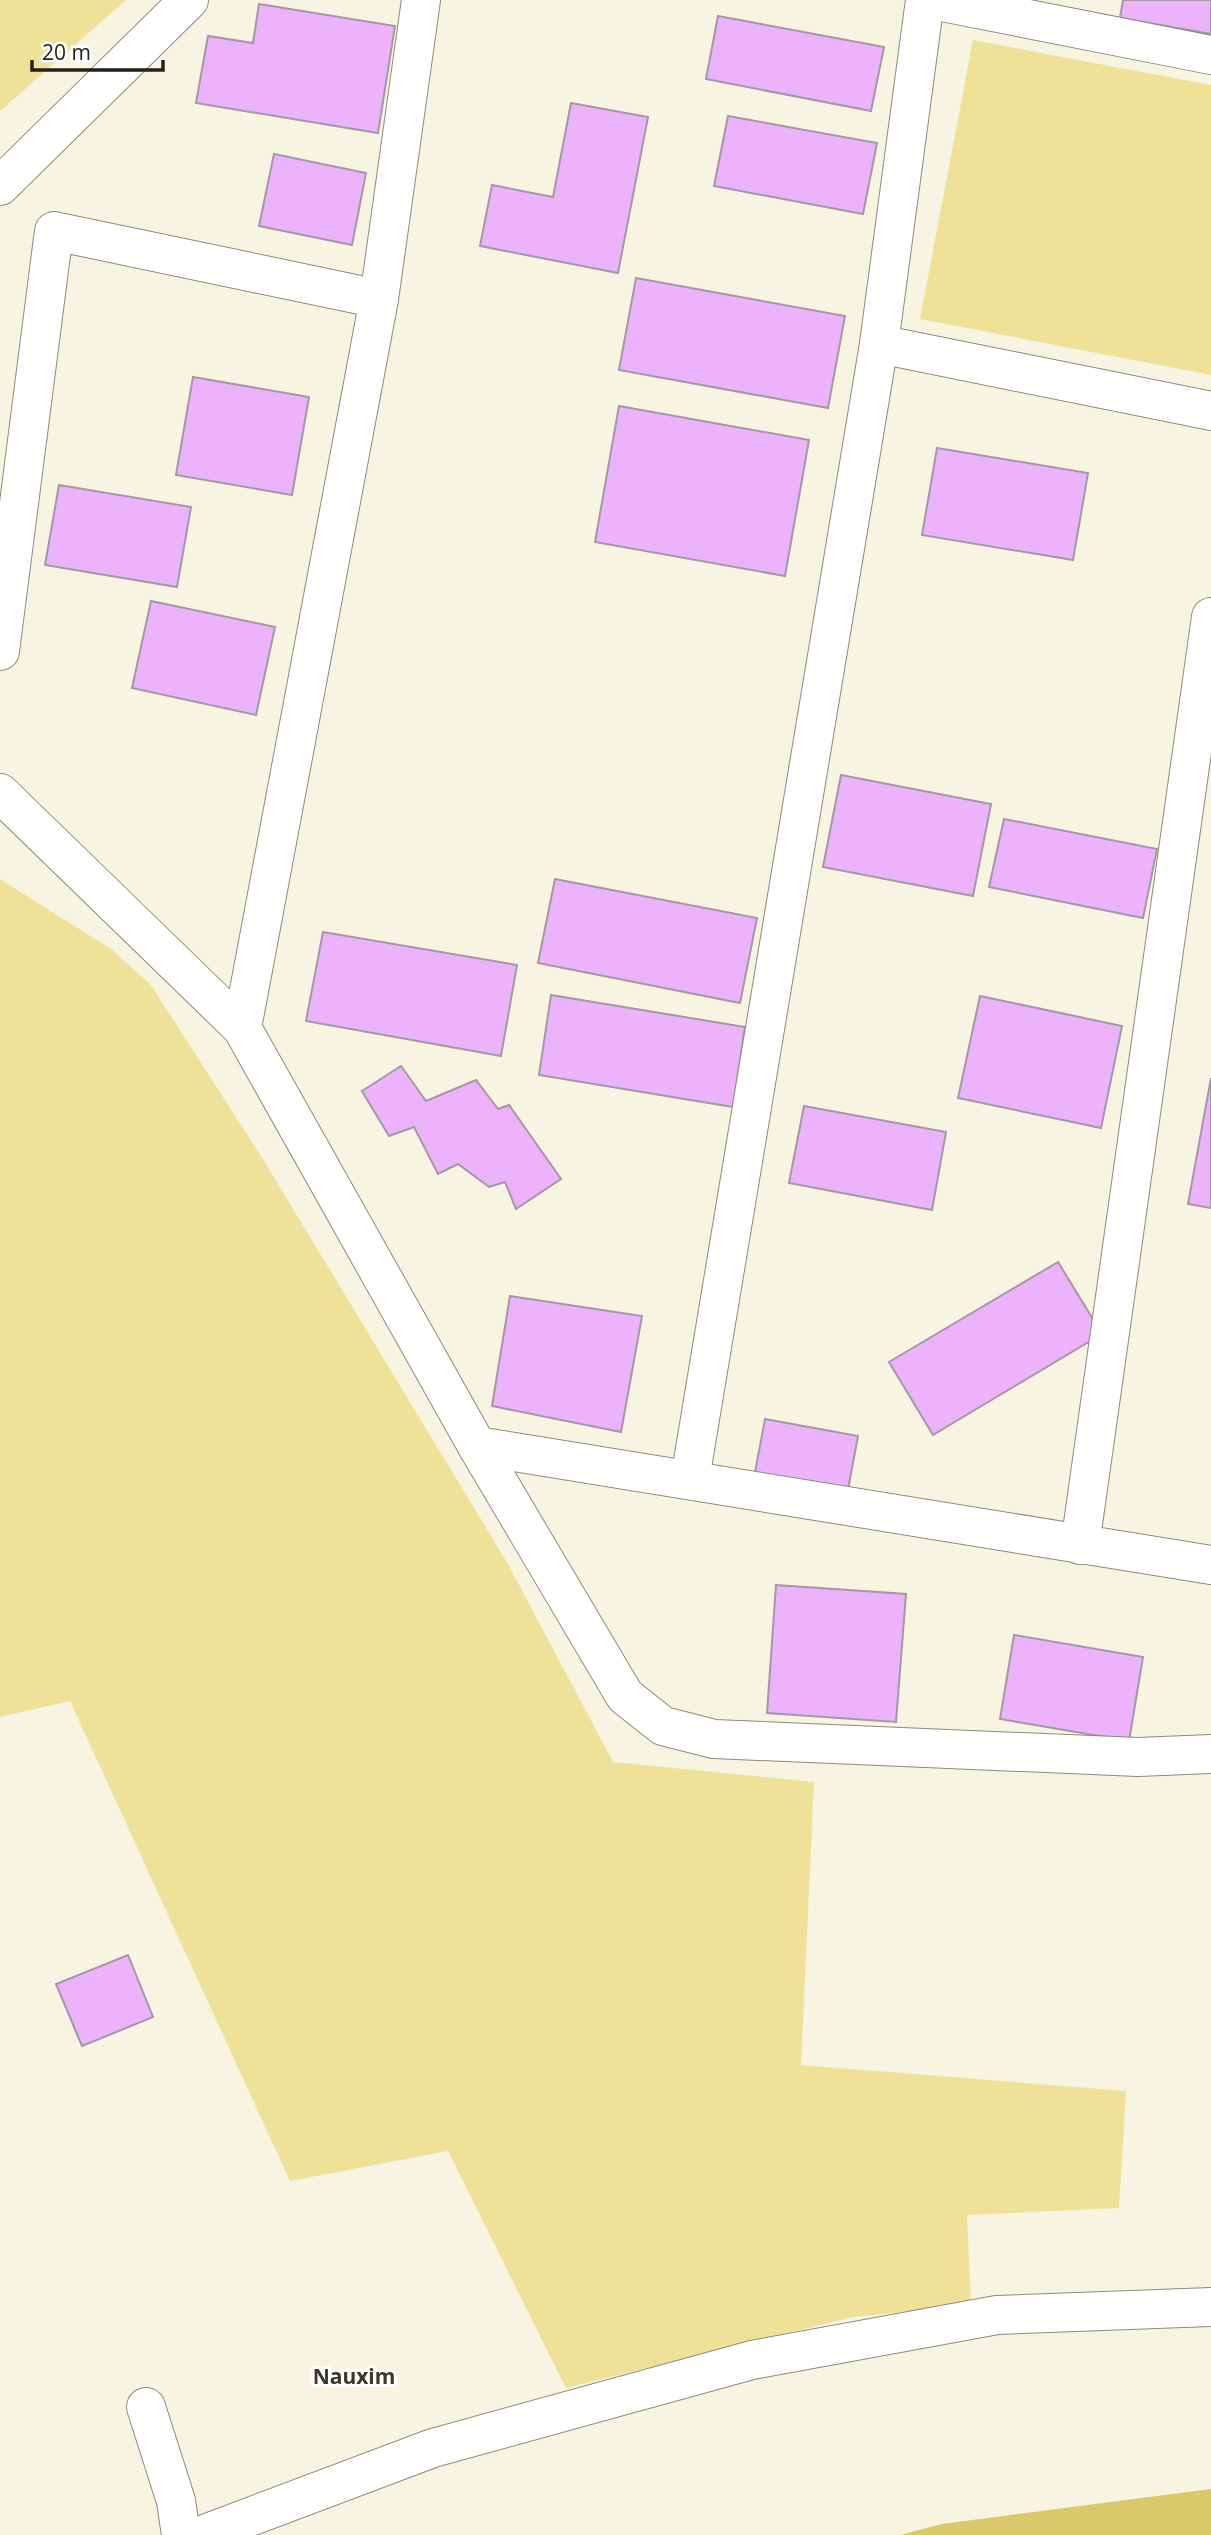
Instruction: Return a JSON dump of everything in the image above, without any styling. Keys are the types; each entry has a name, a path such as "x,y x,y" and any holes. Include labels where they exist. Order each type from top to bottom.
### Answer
{"street":[{"path":"0,186 189,0"},
{"path":"242,1028 379,299 421,0"},
{"path":"690,1479 879,344 925,0"},
{"path":"932,0 1211,55"},
{"path":"0,651 54,231 379,299"},
{"path":"879,344 1211,411"},
{"path":"1080,1545 1211,617"},
{"path":"0,793 242,1028 477,1446 625,1696 663,1726 714,1740 1138,1757 1211,1754"},
{"path":"477,1446 1211,1564"},
{"path":"202,2535 433,2448 752,2360 997,2315 1211,2307"},
{"path":"146,2407 176,2501 181,2535"}],"shaded area":[{"path":"0,0 126,0 0,111"},
{"path":"973,40 1211,85 1211,375 920,319"},
{"path":"0,879 111,949 151,985 261,1156 508,1564 613,1762 814,1782 801,2065 1126,2091 1119,2208 967,2215 971,2305 853,2317 566,2388 448,2151 290,2181 70,1701 0,1717"},
{"path":"1211,2489 1211,2535 900,2535 942,2524"}],"building":[{"path":"1123,0 1211,0 1211,34 1120,18"},
{"path":"259,4 395,26 378,133 196,103 208,36 253,43"},
{"path":"718,16 884,47 871,111 706,79"},
{"path":"571,103 648,117 618,273 480,246 492,185 553,197"},
{"path":"728,116 877,143 863,214 714,186"},
{"path":"274,154 366,173 352,245 259,226"},
{"path":"636,278 845,316 828,408 619,370"},
{"path":"193,377 309,397 292,495 176,475"},
{"path":"619,406 809,440 785,576 595,542"},
{"path":"937,448 1088,473 1073,560 922,535"},
{"path":"59,485 191,507 177,587 45,565"},
{"path":"151,601 275,627 256,715 132,688"},
{"path":"841,775 991,804 973,896 823,867"},
{"path":"1004,819 1157,849 1143,918 989,887"},
{"path":"555,879 757,918 740,1003 538,963"},
{"path":"323,932 517,965 501,1056 306,1021"},
{"path":"551,995 745,1027 733,1107 539,1075"},
{"path":"980,996 1122,1026 1101,1128 958,1098"},
{"path":"401,1066 426,1101 476,1080 498,1109 509,1105 561,1179 516,1209 505,1182 489,1187 458,1164 438,1174 414,1127 389,1136 362,1091"},
{"path":"1211,1078 1211,1208 1188,1204"},
{"path":"804,1106 946,1132 932,1210 789,1183"},
{"path":"1058,1262 1102,1334 933,1435 889,1362"},
{"path":"510,1296 642,1316 621,1432 492,1406"},
{"path":"765,1419 858,1436 846,1500 753,1483"},
{"path":"776,1585 906,1594 896,1722 767,1713"},
{"path":"1014,1635 1143,1657 1129,1741 1000,1719"},
{"path":"128,1955 153,2017 82,2046 56,1984"}],"district":[{"name":"Nauxim","path":"354,2377"}]}
